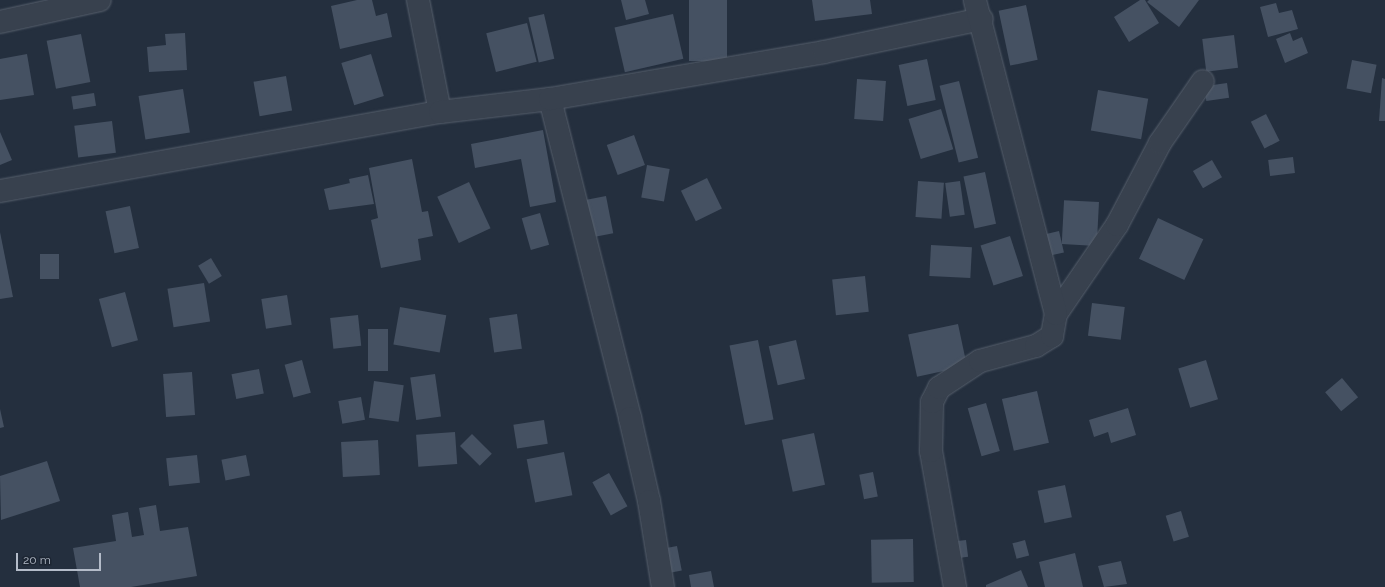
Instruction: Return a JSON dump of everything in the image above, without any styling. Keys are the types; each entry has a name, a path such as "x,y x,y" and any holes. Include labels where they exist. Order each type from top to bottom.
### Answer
{"street":[{"path":"0,22 100,0"},
{"path":"418,0 440,112"},
{"path":"0,191 440,112 550,99 824,52 979,9 1056,314"},
{"path":"956,587 931,451 932,402 940,388 980,361 1036,346 1052,336 1056,314 1117,225 1160,142 1203,81"},
{"path":"550,99 630,418 649,501 662,587"}],"building":[{"path":"357,0 372,0 376,16 387,13 392,37 340,49 331,6"},
{"path":"621,0 645,0 649,14 626,20"},
{"path":"689,0 727,0 727,61 689,61"},
{"path":"812,0 870,0 872,14 815,21"},
{"path":"1140,0 1145,0 1159,23 1129,42 1114,17"},
{"path":"1149,0 1199,0 1179,27 1147,2"},
{"path":"1276,3 1279,13 1292,10 1298,29 1268,37 1260,7"},
{"path":"1026,5 1038,60 1010,66 999,11"},
{"path":"544,14 554,59 539,62 528,18"},
{"path":"673,14 683,59 625,72 615,27"},
{"path":"527,23 537,62 496,72 486,33"},
{"path":"185,33 187,70 149,72 147,47 166,45 165,34"},
{"path":"1290,33 1293,41 1302,37 1308,53 1285,63 1276,39"},
{"path":"81,34 90,82 56,89 47,41"},
{"path":"1234,35 1238,68 1206,72 1202,39"},
{"path":"27,54 34,95 0,100 0,59"},
{"path":"371,54 384,96 354,105 341,63"},
{"path":"927,59 936,100 907,106 899,65"},
{"path":"1352,60 1377,65 1371,93 1346,88"},
{"path":"286,76 292,110 260,116 254,82"},
{"path":"1382,78 1385,79 1385,121 1379,121"},
{"path":"857,79 886,81 883,121 854,119"},
{"path":"959,81 978,158 959,162 940,86"},
{"path":"1227,83 1229,98 1206,101 1204,86"},
{"path":"183,89 190,132 145,139 139,96"},
{"path":"1098,90 1148,99 1141,139 1091,130"},
{"path":"94,93 96,106 73,109 71,97"},
{"path":"941,109 953,149 921,159 908,119"},
{"path":"1266,114 1280,141 1264,148 1251,122"},
{"path":"112,121 116,153 78,157 74,126"},
{"path":"543,130 556,202 530,207 521,159 475,168 471,144"},
{"path":"0,132 12,160 0,165"},
{"path":"634,135 645,165 618,175 607,145"},
{"path":"1293,157 1295,173 1270,176 1268,160"},
{"path":"412,159 422,212 428,211 433,236 418,239 421,260 381,268 371,220 378,218 369,168"},
{"path":"1212,160 1222,177 1203,188 1193,171"},
{"path":"647,165 670,169 664,201 641,197"},
{"path":"985,172 996,224 975,228 963,177"},
{"path":"368,175 374,204 329,210 324,189 350,183 349,179"},
{"path":"707,178 722,209 696,221 681,191"},
{"path":"918,181 944,183 941,219 915,217"},
{"path":"960,181 965,215 950,217 945,183"},
{"path":"469,182 491,228 459,243 437,197"},
{"path":"606,196 613,233 585,239 578,202"},
{"path":"1064,200 1099,202 1097,246 1062,244"},
{"path":"130,206 139,248 114,253 106,211"},
{"path":"540,213 549,245 531,250 522,218"},
{"path":"1158,218 1203,239 1184,280 1139,259"},
{"path":"1059,231 1064,252 1051,255 1046,234"},
{"path":"0,232 13,297 0,299"},
{"path":"1010,236 1023,276 993,286 981,246"},
{"path":"931,245 972,247 970,278 929,276"},
{"path":"40,254 59,254 59,279 40,279"},
{"path":"211,258 222,276 209,284 198,266"},
{"path":"865,276 869,312 836,315 832,279"},
{"path":"204,283 210,322 174,327 167,289"},
{"path":"125,292 138,340 112,347 99,299"},
{"path":"287,295 292,325 266,329 261,299"},
{"path":"1092,303 1125,307 1121,340 1088,336"},
{"path":"400,307 446,315 440,353 393,344"},
{"path":"517,314 522,349 494,353 489,318"},
{"path":"358,315 361,346 333,349 330,318"},
{"path":"958,324 967,366 917,377 908,335"},
{"path":"368,329 388,329 388,371 368,371"},
{"path":"758,340 773,420 745,425 730,346"},
{"path":"796,340 805,379 778,385 769,346"},
{"path":"302,360 311,393 293,398 285,365"},
{"path":"1206,360 1218,399 1190,408 1178,368"},
{"path":"259,369 264,394 236,399 232,374"},
{"path":"192,372 195,415 166,417 163,374"},
{"path":"435,374 441,417 416,420 410,377"},
{"path":"1342,378 1358,397 1341,411 1325,392"},
{"path":"374,381 404,385 399,422 369,418"},
{"path":"1037,391 1049,443 1014,451 1002,399"},
{"path":"361,397 365,420 342,424 338,401"},
{"path":"986,403 1000,451 982,456 968,408"},
{"path":"1128,408 1136,435 1111,443 1108,432 1094,437 1089,420"},
{"path":"0,409 4,427 0,428"},
{"path":"544,420 548,444 517,449 513,425"},
{"path":"455,432 457,464 418,467 416,435"},
{"path":"814,433 825,485 793,492 782,440"},
{"path":"472,434 492,454 480,466 460,446"},
{"path":"378,440 380,475 343,477 341,442"},
{"path":"564,452 572,495 535,502 527,459"},
{"path":"197,455 200,483 169,486 166,458"},
{"path":"246,455 250,476 225,480 221,460"},
{"path":"47,461 60,501 1,520 0,476"},
{"path":"873,472 878,497 864,499 859,475"},
{"path":"609,473 627,506 611,515 592,482"},
{"path":"1065,485 1072,517 1044,523 1038,491"},
{"path":"156,505 160,531 188,527 197,576 131,587 80,587 73,548 116,541 112,515 128,512 132,537 144,535 139,508"},
{"path":"1181,511 1189,537 1174,541 1166,516"},
{"path":"913,539 914,582 872,583 871,540"},
{"path":"966,540 968,557 953,559 951,542"},
{"path":"1025,540 1029,555 1017,559 1012,543"},
{"path":"677,546 682,571 666,574 661,549"},
{"path":"1075,553 1083,587 1045,587 1039,562"},
{"path":"1121,561 1127,584 1104,587 1098,566"},
{"path":"1021,570 1028,587 986,587 986,585"},
{"path":"711,571 714,587 691,587 689,575"}]}
